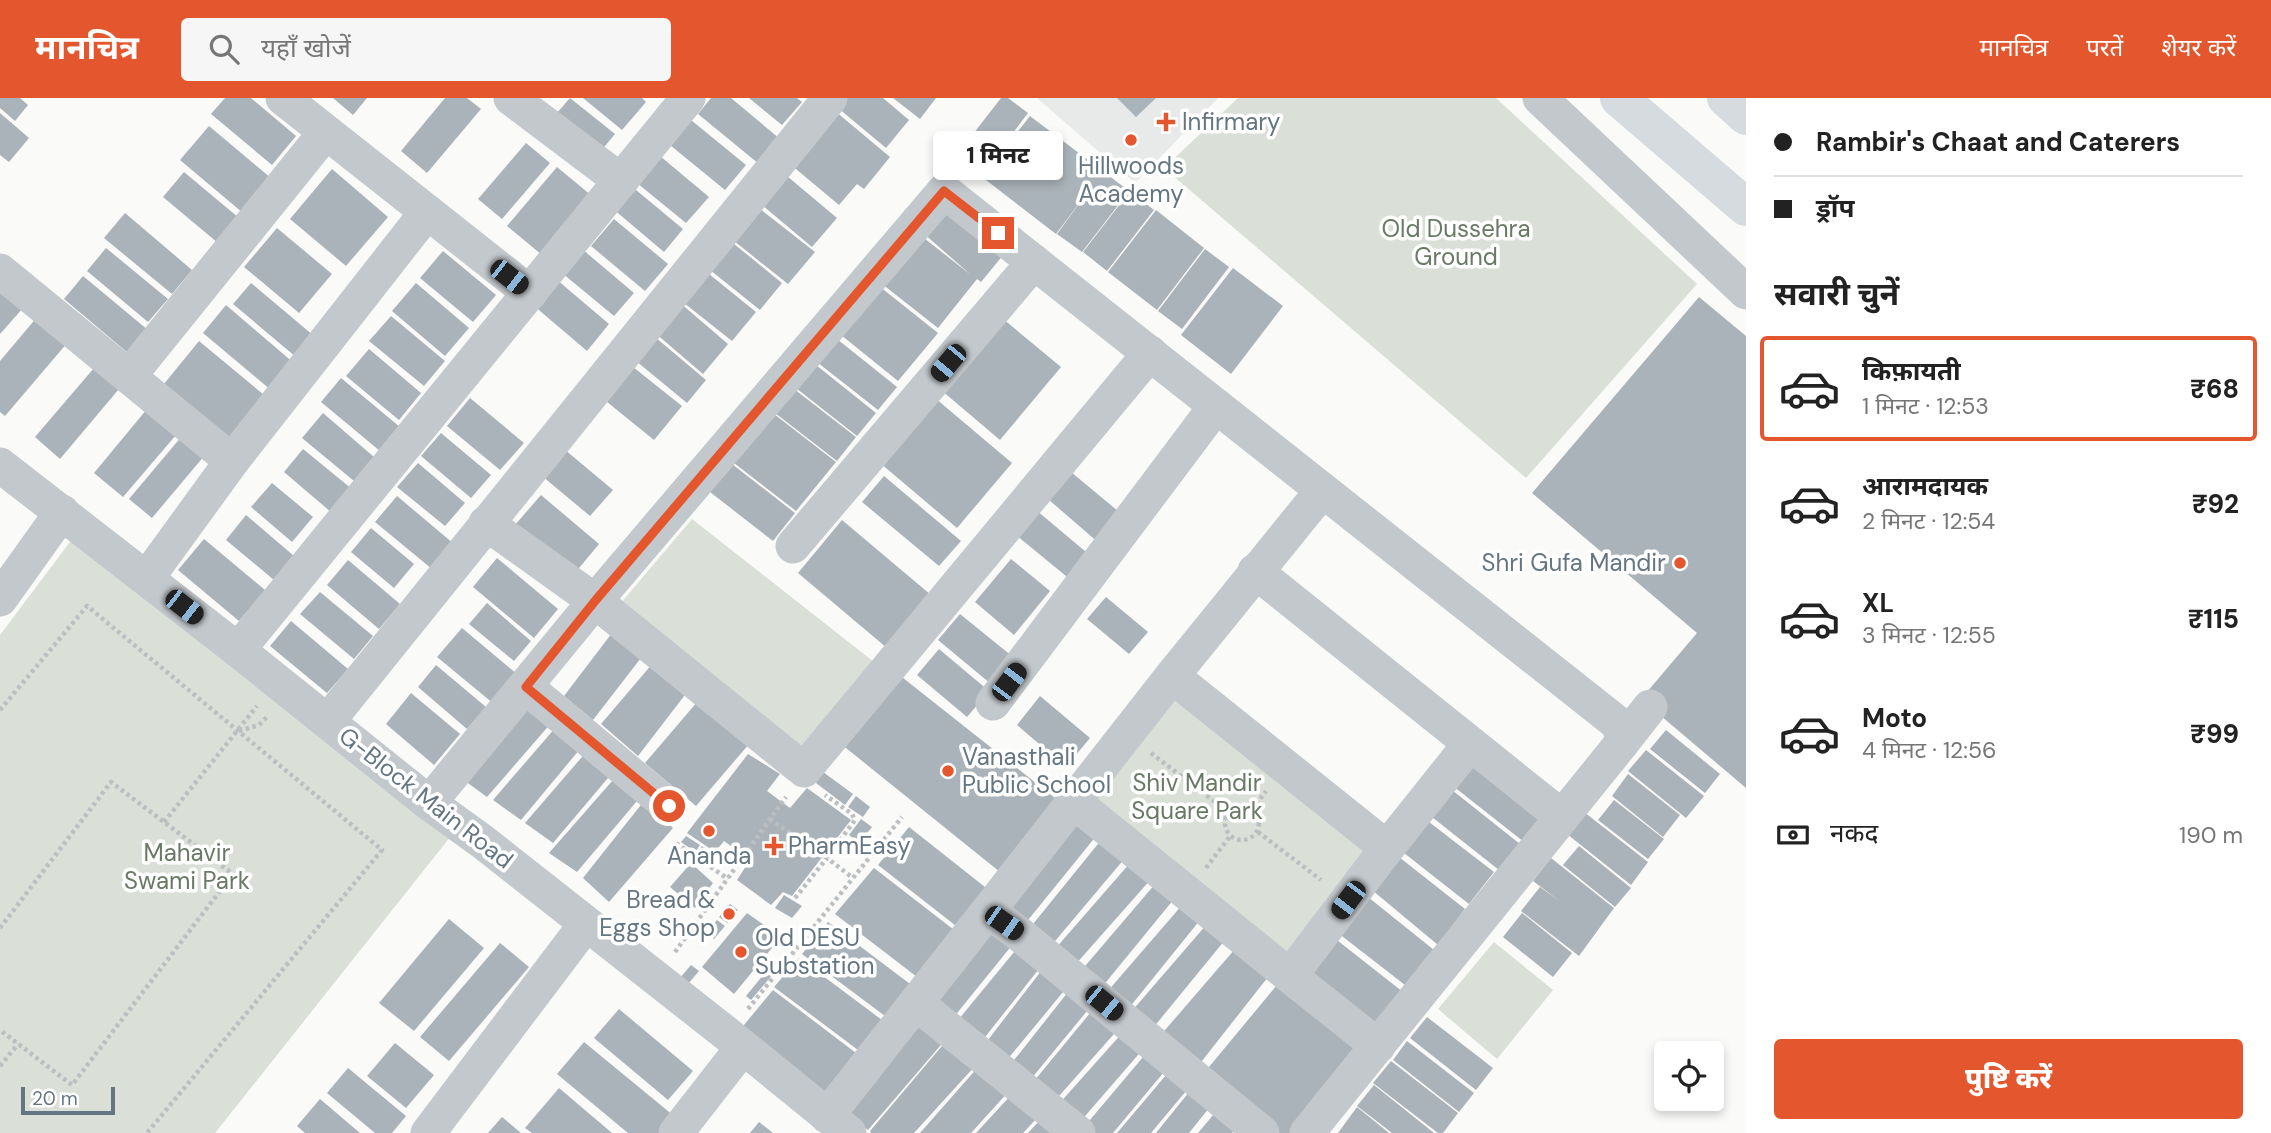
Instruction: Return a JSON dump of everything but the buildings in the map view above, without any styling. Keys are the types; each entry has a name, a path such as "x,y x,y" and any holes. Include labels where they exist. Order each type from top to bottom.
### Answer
{"main road":[{"path":"1619,98 1746,207"},
{"path":"1657,98 1746,178"},
{"path":"1726,98 1746,116"}],"street":[{"path":"283,98 530,293"},
{"path":"239,650 688,98"},
{"path":"327,720 830,98"},
{"path":"1540,98 1746,292"},
{"path":"519,100 621,181"},
{"path":"129,376 325,133"},
{"path":"429,803 595,601 944,191 1616,722 1622,732 1621,744"},
{"path":"147,578 232,461 426,212"},
{"path":"793,546 1034,261"},
{"path":"0,271 232,461"},
{"path":"486,523 595,601 804,771 1150,353"},
{"path":"993,703 1216,406"},
{"name":"G-Block Main Road","path":"0,465 239,650 276,696 327,720 838,1124"},
{"path":"838,1124 916,1003 1255,571 1322,491"},
{"path":"0,599 62,512"},
{"path":"1255,571 1562,817"},
{"path":"1172,676 1387,848"},
{"path":"526,687 669,806"},
{"path":"1307,1133 1650,707"},
{"path":"1290,976 1470,744"},
{"path":"1073,801 1378,1046"},
{"path":"988,911 1262,1133"},
{"path":"428,1133 586,924"},
{"path":"916,1003 1078,1133"},
{"path":"676,1133 735,1040"}],"path":[{"path":"0,710 87,606 382,849 146,1133"},
{"path":"164,822 269,691 276,696 259,725 239,731"},
{"path":"1143,747 1228,812"},
{"path":"0,928 111,782 233,874 72,1085 0,1030"},
{"path":"1252,810 1272,784"},
{"path":"795,898 855,820 852,814 818,790"},
{"path":"656,978 790,791"},
{"path":"1228,812 1238,807 1252,810"},
{"path":"1228,812 1226,823 1231,835 1243,840 1258,832 1259,825 1252,810"},
{"path":"735,1040 853,878 902,817"},
{"path":"770,819 853,878"},
{"path":"1258,832 1321,881"},
{"path":"1201,875 1231,835"},
{"path":"676,843 728,878"},
{"path":"0,1066 18,1044"}],"shaded area":[{"name":"Hillwoods Academy","path":"1037,98 1218,98 1135,183"}],"green space":[{"name":"Old Dussehra Ground","path":"1238,98 1496,98 1697,284 1526,478 1164,168"},
{"path":"692,519 874,662 803,748 620,604"},
{"name":"Mahavir Swami Park","path":"73,538 451,836 215,1133 0,1133 0,635"},
{"name":"Shiv Mandir Square Park","path":"1176,688 1374,852 1291,962 1086,798"},
{"path":"1494,942 1553,990 1497,1059 1438,1009"}],"place":[{"name":"Infirmary","path":"1166,122"},
{"name":"Hillwoods Academy","path":"1131,140"},
{"name":"Shri Gufa Mandir","path":"1680,563"},
{"name":"Vanasthali Public School","path":"948,771"},
{"name":"Ananda","path":"709,831"},
{"name":"PharmEasy","path":"774,846"},
{"name":"Bread & Eggs Shop","path":"729,914"},
{"name":"Old DESU Substation","path":"741,952"}],"route":[{"path":"669,806 526,687 595,601 944,191 998,233"}]}
